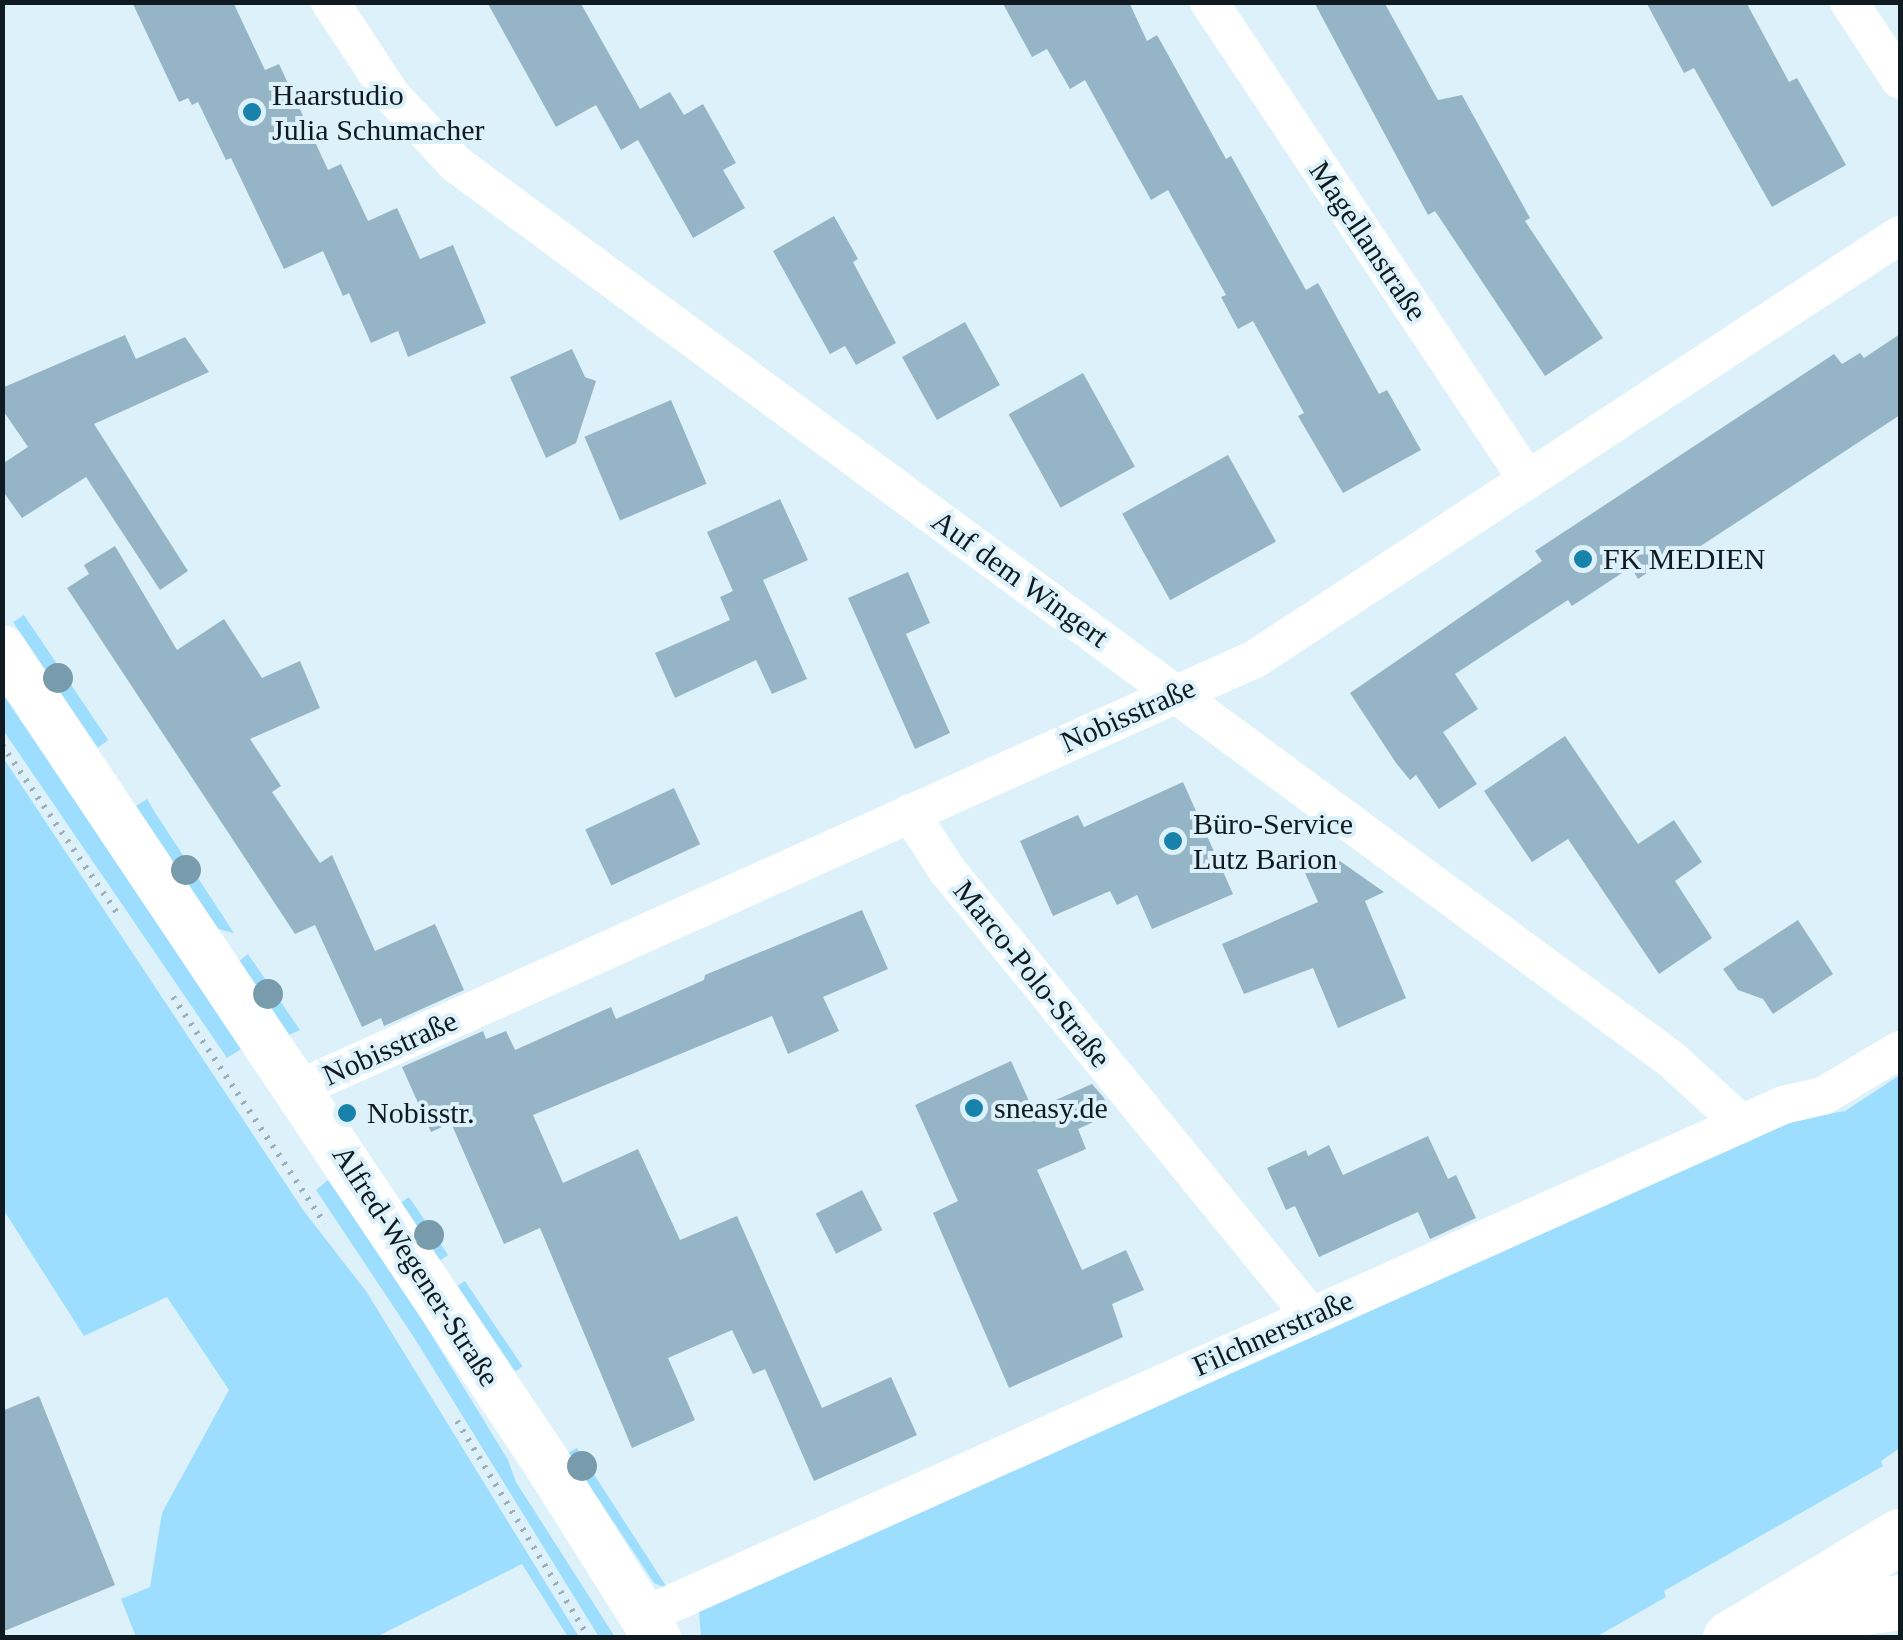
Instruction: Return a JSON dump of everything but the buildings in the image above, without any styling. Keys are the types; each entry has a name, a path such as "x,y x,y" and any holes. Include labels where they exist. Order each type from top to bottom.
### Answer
{"main road":[{"path":"1744,1629 1900,1536"},
{"path":"1744,1629 1900,1602"}],"street":[{"name":"Auf dem Wingert","path":"330,2 392,96 456,164 1671,1059 1742,1124"},
{"name":"Magellanstraße","path":"1209,2 1526,479"},
{"path":"1850,2 1900,80"},
{"name":"Nobisstraße","path":"298,1089 1255,659 1900,235"},
{"name":"Alfred-Wegener-Straße","path":"2,649 298,1089 651,1627"},
{"name":"Marco-Polo-Straße","path":"910,813 947,870 1311,1316"},
{"name":"Filchnerstraße","path":"651,1627 1311,1316 1783,1105 1823,1096 1900,1050"}],"path":[{"path":"2,744 121,919"},
{"path":"164,983 331,1232"},
{"path":"452,1413 588,1638"}],"shaded area":[{"path":"24,615 108,740 98,747 13,622"},
{"path":"2,690 241,1049 227,1058 3,730"},
{"path":"2,756 303,1210 366,1291 579,1637 568,1637 522,1564 376,1637 136,1637 121,1599 150,1587 162,1513 229,1390 167,1297 84,1336 3,1209"},
{"path":"147,799 234,933 218,929 136,806"},
{"path":"248,954 300,1030 289,1035 278,1020 239,961"},
{"path":"1900,1075 1900,1448 1881,1461 1883,1466 1664,1591 1666,1597 1596,1637 701,1638 699,1611 1798,1119 1845,1111"},
{"path":"328,1180 412,1303 508,1460 516,1482 615,1637 599,1637 415,1339 316,1190"},
{"path":"409,1197 448,1255 439,1261 400,1203"},
{"path":"465,1281 523,1366 515,1371 458,1286"},
{"path":"577,1448 668,1589 654,1583 568,1453"}],"place":[{"name":"Haarstudio Julia Schumacher","path":"252,112"},
{"name":"FK MEDIEN","path":"1583,559"},
{"name":"Büro-Service Lutz Barion","path":"1173,841"},
{"name":"sneasy.de","path":"974,1108"},
{"name":"Nobisstr.","path":"347,1113"}]}
